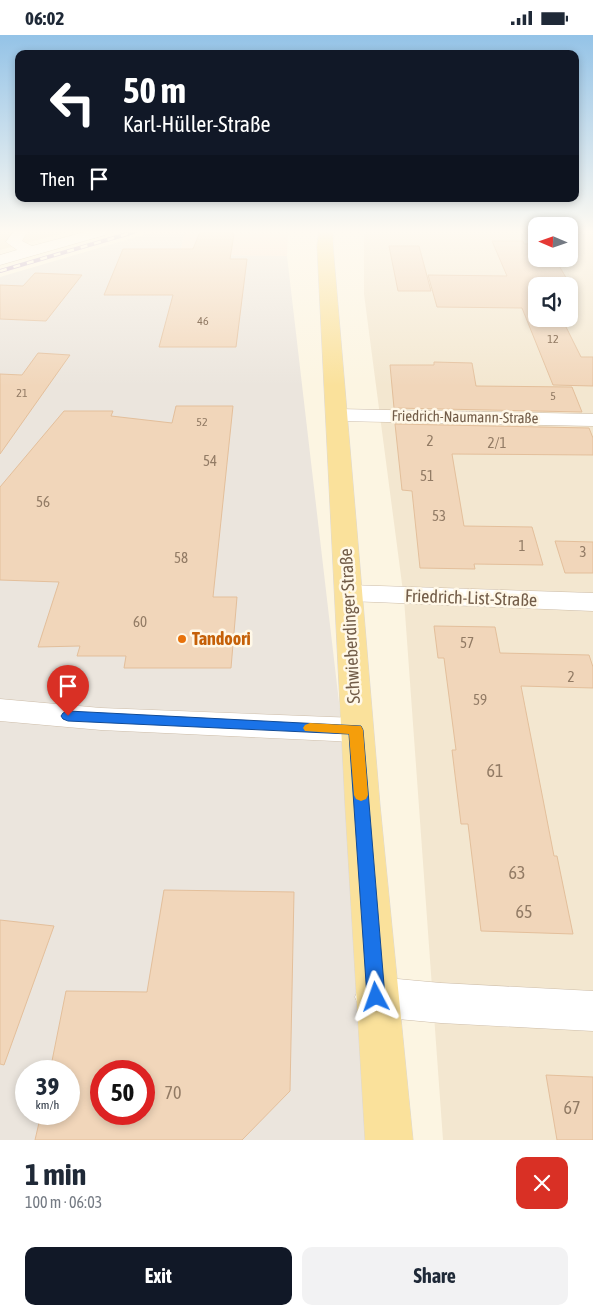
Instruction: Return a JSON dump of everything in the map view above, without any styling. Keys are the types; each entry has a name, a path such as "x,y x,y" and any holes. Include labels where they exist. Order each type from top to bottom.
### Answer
{"main road":[{"name":"Schwieberdinger Straße","path":"328,284 349,593 356,730 389,1140"}],"street":[{"name":"Friedrich-Naumann-Straße","path":"337,415 593,420"},
{"name":"Friedrich-List-Straße","path":"349,593 593,602"},
{"path":"0,710 102,719 356,730"},
{"path":"376,997 441,1003 593,1011"}],"shaded area":[{"path":"0,284 290,284 390,1140 0,1140"},
{"path":"364,284 528,284 528,327 578,327 578,284 593,284 593,1140 443,1140 404,599"}],"building":[{"path":"25,284 75,284 46,321 0,319 0,285 23,286"},
{"path":"109,284 244,284 236,347 159,347 173,295 104,295"},
{"path":"397,284 429,284 431,291 398,291"},
{"path":"430,284 528,284 528,323 522,308 437,307"},
{"path":"530,327 566,327 581,357 593,357 593,386 553,385"},
{"path":"38,353 70,355 0,454 0,374 22,375"},
{"path":"434,362 472,363 476,386 572,387 582,412 394,408 390,365 434,365"},
{"path":"176,406 233,406 213,597 237,597 231,668 124,668 126,656 77,656 80,646 38,647 59,582 0,580 0,487 64,411 113,411 111,416 172,423"},
{"path":"395,424 589,428 593,438 593,455 452,454 464,526 532,527 543,565 474,564 475,569 420,568 412,491 402,490"},
{"path":"555,541 593,542 593,573 565,573"},
{"path":"434,626 495,627 500,653 589,655 593,667 593,688 521,686 554,856 557,856 573,934 481,931 468,824 461,824 452,750 456,750 444,658 438,658"},
{"path":"164,890 294,892 290,1091 242,1140 35,1140 38,1125 80,1125 80,1060 52,1060 66,991 147,992"},
{"path":"0,920 54,926 4,1065 0,1064"},
{"path":"546,1075 593,1077 593,1140 557,1140"}],"slow traffic":[{"path":"310,728 356,730 361,795"}],"place":[{"name":"Tandoori","path":"182,639"}],"route":[{"path":"68,716 356,730 376,997"}]}
